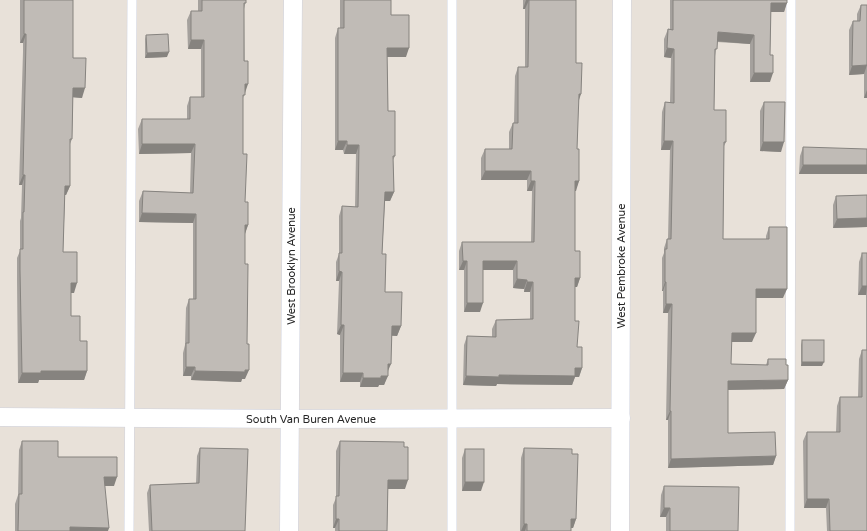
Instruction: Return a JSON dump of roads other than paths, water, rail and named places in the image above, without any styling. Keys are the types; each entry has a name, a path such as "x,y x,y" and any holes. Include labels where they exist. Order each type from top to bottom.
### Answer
{"street":[{"name":"West Brooklyn Avenue","path":"289,531 293,0"},
{"name":"West Pembroke Avenue","path":"620,531 622,0"},
{"name":"South Van Buren Avenue","path":"0,417 290,419 621,418"}],"lane":[{"path":"129,531 132,0"},
{"path":"452,0 452,531"},
{"path":"790,531 791,0"}]}
